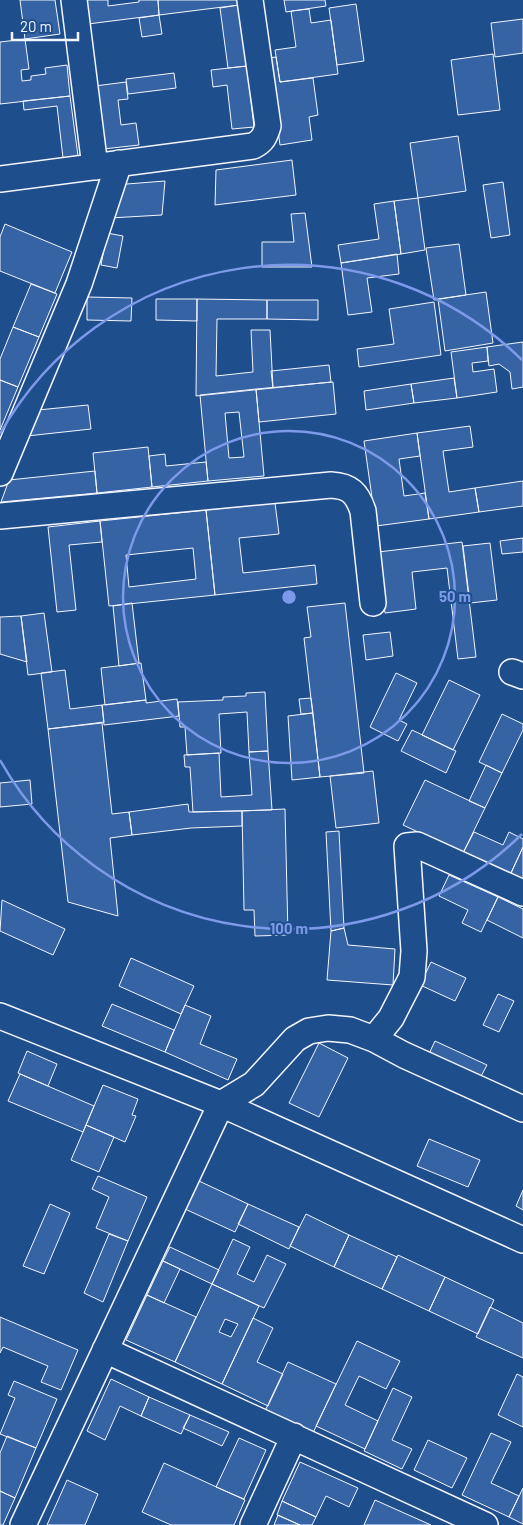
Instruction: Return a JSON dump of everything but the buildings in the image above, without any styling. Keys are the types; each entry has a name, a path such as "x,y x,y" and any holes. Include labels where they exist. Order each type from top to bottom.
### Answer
{"street":[{"path":"0,473 79,284 107,165 74,0"},
{"path":"0,179 253,146 264,139 268,126 267,114 250,0"},
{"path":"0,516 331,485 344,486 358,497 363,511 373,603"},
{"path":"374,1039 391,1018 412,977 414,951 407,846 417,845 523,893"},
{"path":"0,1016 221,1104 523,1240"},
{"path":"23,1525 221,1104 254,1084 295,1039 309,1031 328,1028 350,1030 374,1039 404,1055 523,1109"},
{"path":"105,1350 481,1524"},
{"path":"253,1525 294,1436"}]}
